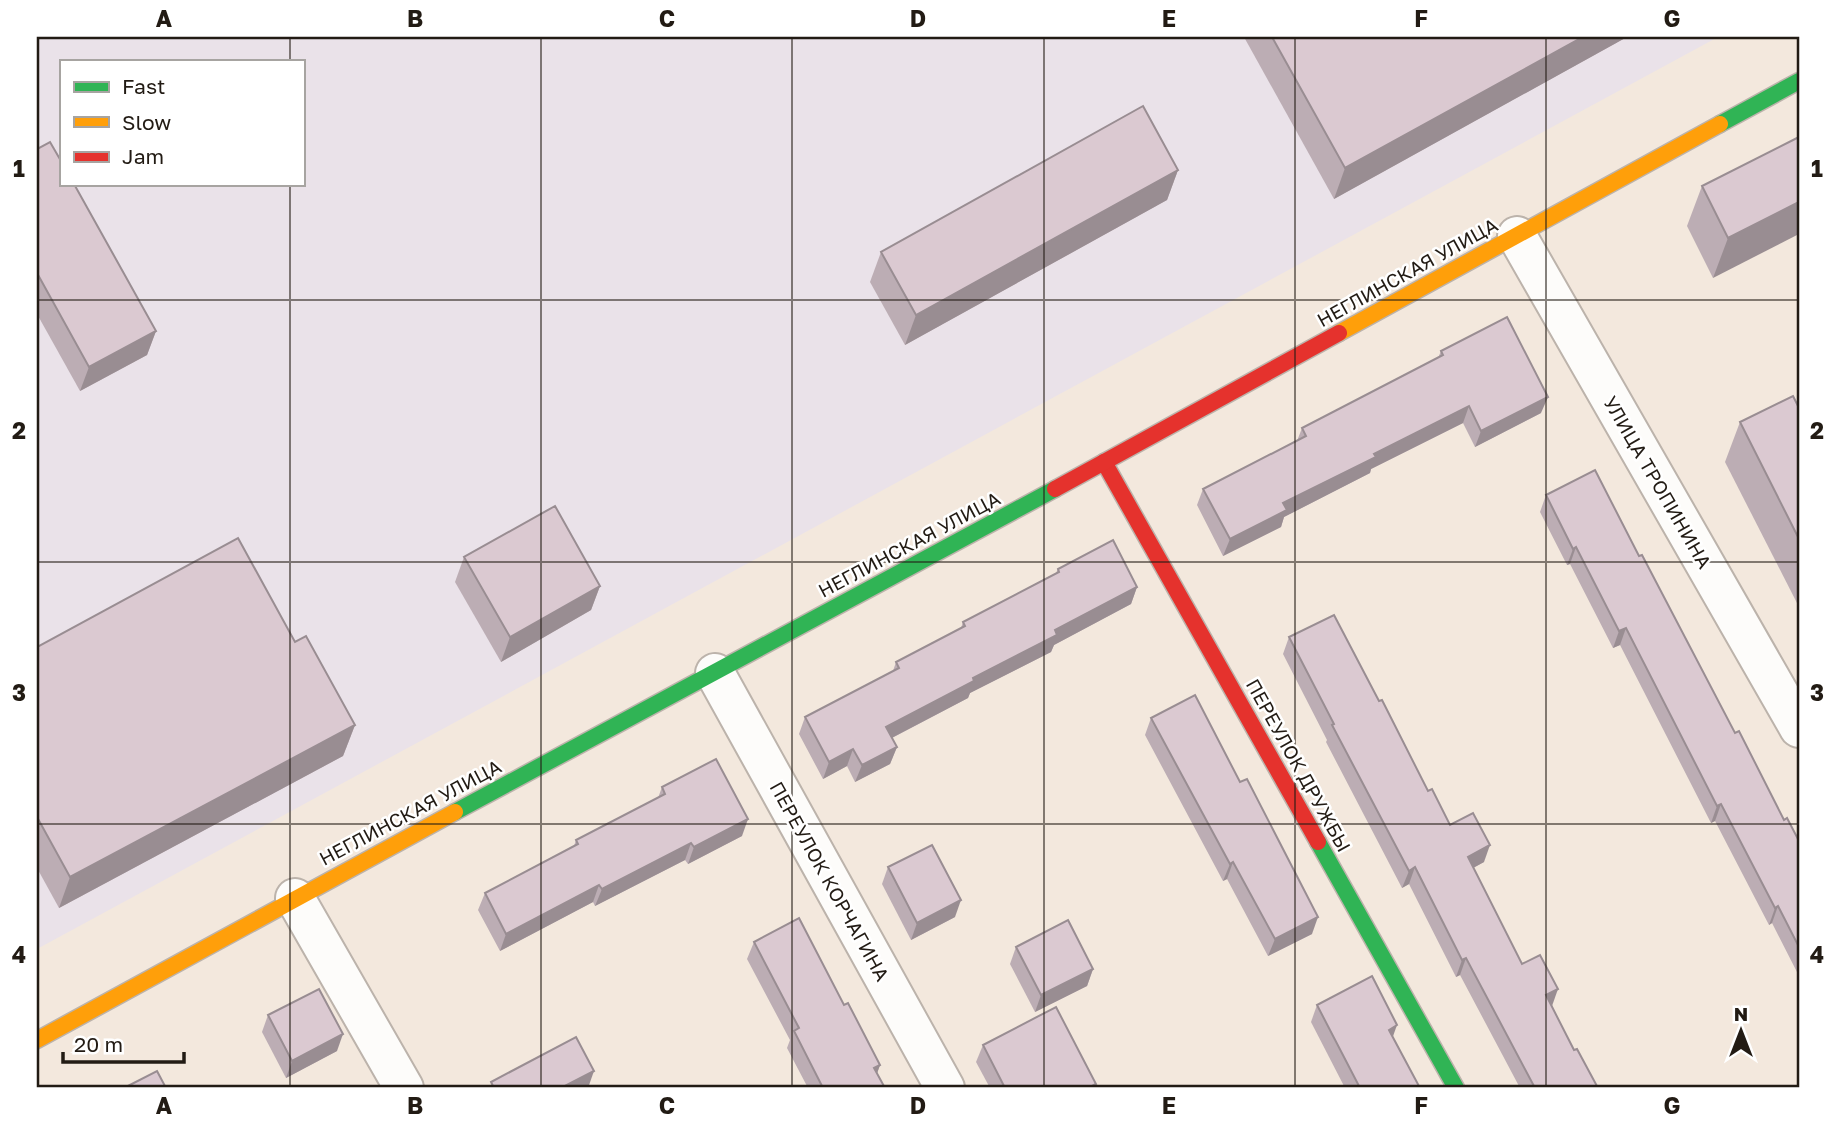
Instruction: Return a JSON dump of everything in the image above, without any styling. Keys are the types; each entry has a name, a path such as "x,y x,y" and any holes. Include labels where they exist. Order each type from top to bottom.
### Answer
{"street":[{"name":"НЕГЛИНСКАЯ УЛИЦА","path":"37,1040 1104,462 1799,81"},
{"name":"УЛИЦА ТРОПИНИНА","path":"1517,236 1799,728"},
{"name":"ПЕРЕУЛОК ДРУЖБЫ","path":"1104,462 1456,1088"},
{"name":"ПЕРЕУЛОК КОРЧАГИНА","path":"715,673 945,1088"},
{"path":"295,898 404,1088"}],"shaded area":[{"path":"37,37 1718,37 37,949"}],"building":[{"path":"1272,37 1583,37 1345,168"},
{"path":"1143,106 1178,170 916,315 881,252"},
{"path":"1799,137 1799,202 1728,238 1702,186"},
{"path":"50,142 60,159 60,186 75,186 156,331 89,367 37,273 37,149"},
{"path":"1507,317 1548,397 1481,431 1469,406 1374,454 1376,457 1283,503 1287,510 1230,539 1203,489 1306,436 1302,428 1443,355 1441,351"},
{"path":"1793,396 1799,408 1799,539 1740,422"},
{"path":"1595,470 1735,733 1739,731 1784,820 1787,818 1799,841 1799,947 1778,906 1775,908 1721,804 1717,806 1626,628 1619,631 1546,495"},
{"path":"555,506 600,586 510,637 464,557"},
{"path":"238,538 295,642 306,636 355,725 70,877 37,817 37,647"},
{"path":"1113,540 1137,587 1055,630 1057,635 886,727 897,747 862,765 853,749 829,762 805,717 899,668 896,662 965,626 963,622 1059,572 1058,569"},
{"path":"1334,615 1379,701 1382,700 1428,791 1432,789 1450,825 1473,813 1490,845 1468,857 1522,964 1540,955 1558,989 1546,995 1574,1050 1577,1049 1598,1088 1535,1088 1466,958 1462,960 1415,867 1409,871 1289,637"},
{"path":"1195,695 1240,782 1247,779 1318,917 1275,939 1233,862 1230,864 1151,718"},
{"path":"716,759 748,819 694,847 691,843 602,889 599,885 506,934 485,893 578,844 576,840 665,794 662,787"},
{"path":"932,845 961,900 917,923 888,867"},
{"path":"799,918 844,1005 848,1003 880,1065 874,1068 885,1088 823,1088 794,1031 799,1028 754,942"},
{"path":"1068,920 1093,969 1041,995 1016,947"},
{"path":"1372,976 1397,1025 1389,1030 1420,1088 1360,1088 1317,1005"},
{"path":"319,989 343,1034 292,1061 268,1015"},
{"path":"1056,1007 1096,1084 1088,1088 1005,1088 983,1045"},
{"path":"576,1037 594,1071 561,1088 494,1088 491,1082"},
{"path":"157,1071 166,1088 124,1088"}],"traffic: fast":[{"path":"1720,124 1799,81"},
{"path":"455,812 1055,489"},
{"path":"1318,842 1456,1088"}],"traffic: slow":[{"path":"1339,333 1720,124"},
{"path":"37,1040 455,812"}],"traffic: jam":[{"path":"1055,489 1339,333"},
{"path":"1104,462 1318,842"}]}
